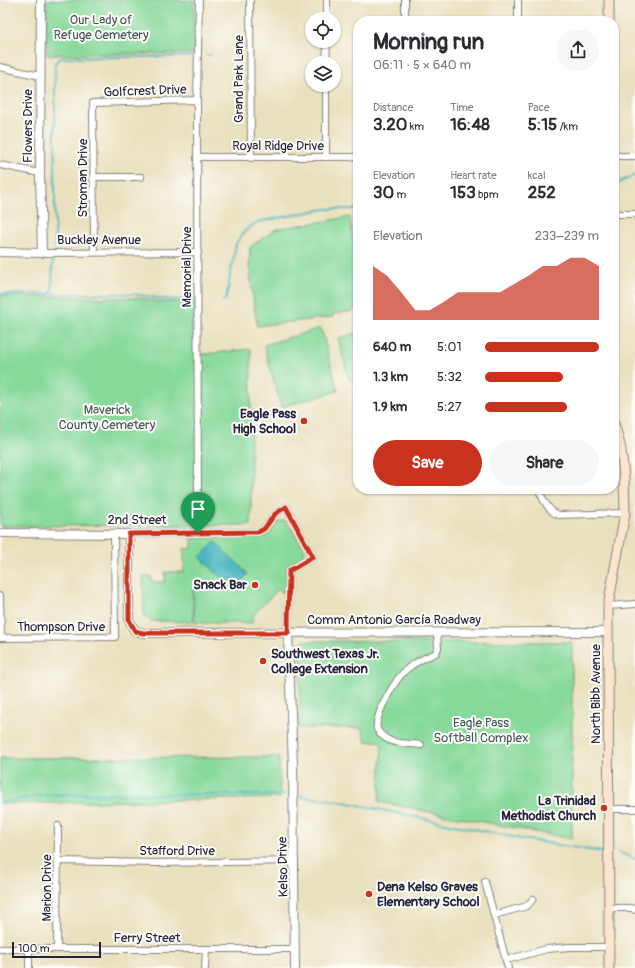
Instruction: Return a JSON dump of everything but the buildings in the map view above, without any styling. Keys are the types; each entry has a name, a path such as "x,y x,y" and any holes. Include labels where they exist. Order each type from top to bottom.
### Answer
{"main road":[{"path":"609,0 609,16"},
{"name":"North Bibb Avenue","path":"609,968 608,606 625,513 624,476 619,442"},
{"path":"625,513 635,513"}],"street":[{"name":"Flowers Drive","path":"41,0 40,173 42,253"},
{"name":"Memorial Drive","path":"198,533 197,100 199,0"},
{"name":"Grand Park Lane","path":"250,0 250,158"},
{"path":"327,0 327,12"},
{"path":"405,0 405,16"},
{"path":"518,0 518,16"},
{"path":"0,67 40,76"},
{"path":"326,92 326,157"},
{"name":"Golfcrest Drive","path":"93,103 197,100"},
{"name":"Stroman Drive","path":"93,103 94,252"},
{"path":"619,156 635,156"},
{"name":"Royal Ridge Drive","path":"197,158 353,157"},
{"path":"0,165 40,173"},
{"path":"94,177 141,177"},
{"path":"619,214 635,214"},
{"name":"Buckley Avenue","path":"0,252 198,252"},
{"path":"541,494 555,514 559,515 625,513"},
{"name":"2nd Street","path":"0,533 129,534 258,532 264,529 275,514 286,507 313,557 289,571 288,633"},
{"name":"Thompson Drive","path":"1,638 115,637 114,533"},
{"name":"Comm Antonio García Roadway","path":"129,534 129,620 135,631 143,633 608,632"},
{"path":"0,596 1,638"},
{"path":"608,606 635,604"},
{"path":"421,745 389,741 382,736 377,729 378,716 399,676 418,662 436,653 438,648 437,632"},
{"name":"Kelso Drive","path":"288,633 295,861 295,968"},
{"path":"609,809 635,810"},
{"name":"Marion Drive","path":"57,949 58,826"},
{"name":"Stafford Drive","path":"58,861 142,863 295,861"},
{"path":"485,882 508,968"},
{"path":"494,915 526,906 533,899"},
{"path":"609,908 632,908 635,910"},
{"path":"506,960 547,949 569,947 609,947"},
{"name":"Ferry Street","path":"0,949 295,949"},
{"path":"29,949 29,968"},
{"path":"206,949 206,968"}],"green space":[{"name":"Our Lady of Refuge Cemetery","path":"46,0 194,0 194,53 47,55"},
{"path":"350,217 353,239 353,311 333,314 333,317 257,326 249,267 250,247 276,229"},
{"name":"Maverick County Cemetery","path":"0,296 139,298 161,302 195,302 195,355 251,349 251,525 0,526"},
{"path":"321,328 338,391 281,407 264,345"},
{"path":"353,334 353,379 349,380 338,338"},
{"path":"286,521 305,550 303,555 287,568 287,592 280,592 278,589 254,614 252,623 195,623 193,589 193,622 150,621 144,616 143,577 151,576 152,582 165,582 165,572 184,572 184,549 192,548 192,538 263,537 270,533 276,523"},
{"name":"Eagle Pass Softball Complex","path":"301,641 572,642 572,839 379,802 382,746 378,741 366,742 362,728 299,728"},
{"path":"279,757 280,798 0,804 0,758"}],"water":[{"path":"215,542 248,574 233,589 200,557"}],"waterway":[{"path":"207,56 211,54"},
{"path":"55,247 55,63 60,58 194,56"},
{"path":"619,183 635,175"},
{"path":"223,301 226,299 236,244 240,237 251,226 258,222 324,209 353,209"},
{"path":"49,295 52,290 53,256"},
{"path":"0,294 133,294 163,299 193,300"},
{"path":"0,803 37,796 65,794 285,795"},
{"path":"297,796 339,801 522,839 602,852"},
{"path":"618,852 635,859"}],"place":[{"name":"Eagle Pass High School","path":"304,421"},
{"name":"Snack Bar","path":"255,585"},
{"name":"Southwest Texas Jr. College Extension","path":"263,661"},
{"name":"La Trinidad Methodist Church","path":"604,808"},
{"name":"Dena Kelso Graves Elementary School","path":"369,894"}],"route":[{"path":"286,507 313,557 289,571 288,633 143,633 135,631 129,620 129,534 198,533 258,532 264,529 271,517 286,507"}]}
